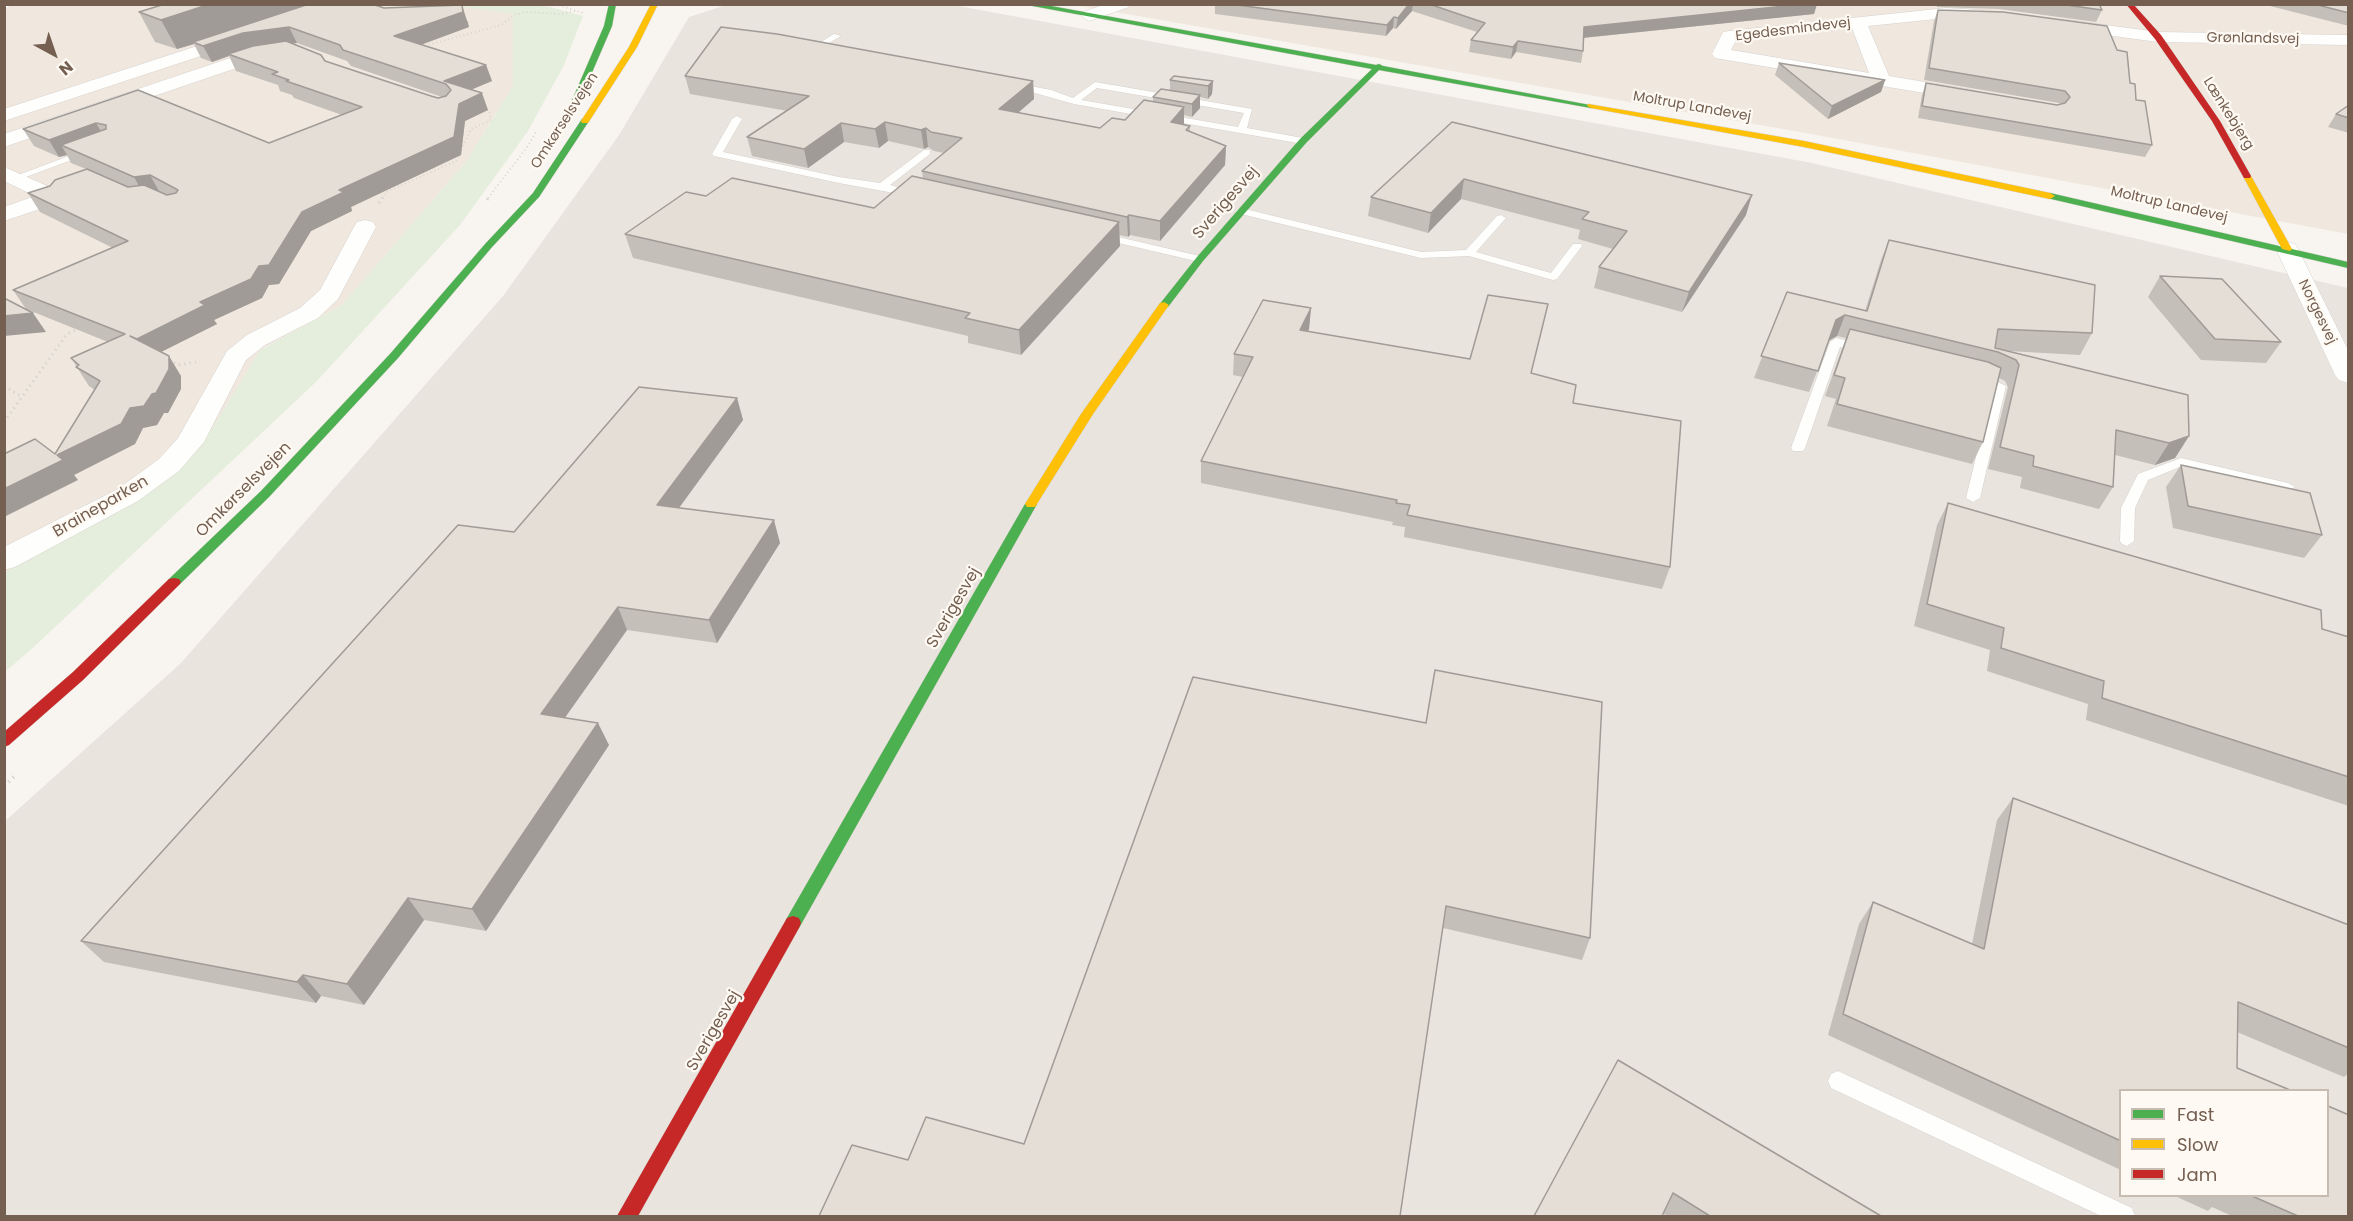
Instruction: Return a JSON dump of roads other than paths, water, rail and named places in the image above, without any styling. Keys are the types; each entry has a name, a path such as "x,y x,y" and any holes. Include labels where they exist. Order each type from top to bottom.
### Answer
{"street":[{"name":"Omkørselsvejen","path":"555,136 577,98 608,26 613,4"},
{"name":"Omkørselsvejen","path":"4,741 78,676 265,494 394,356 489,245 537,195 628,54 655,4"},
{"name":"Moltrup Landevej","path":"1025,4 1804,144 1955,174 2349,265"},
{"path":"1089,16 1123,4"},
{"name":"Lænkebjerg","path":"2129,4 2158,38 2216,121 2287,249"},
{"name":"Egedesmindevej","path":"1984,97 1721,54 1729,36 1946,13 1999,16"},
{"name":"Egedesmindevej","path":"1858,23 1881,79"},
{"path":"2056,24 2158,38"},
{"path":"628,54 626,35 629,25"},
{"path":"4,114 251,33"},
{"name":"Grønlandsvej","path":"2158,38 2345,42"},
{"path":"4,141 257,55 297,50"},
{"name":"Sverigesvej","path":"627,1216 1040,489 1087,414 1145,330 1200,259 1303,141 1378,66"},
{"name":"Omkørselsvejen","path":"489,245 540,164"},
{"path":"4,215 57,195 10,176"},
{"name":"Braineparken","path":"4,560 128,495 169,465 190,442 236,356 256,340 309,313 330,294 365,227"},
{"name":"Norgesvej","path":"2287,249 2349,375"}],"lane":[{"path":"4,7 11,4"},
{"path":"835,52 815,48 837,36"},
{"path":"1006,84 1051,93 1074,101 1303,141"},
{"path":"1074,101 1095,85 1249,111 1242,130"},
{"path":"737,119 717,154 927,196"},
{"path":"10,176 99,147"},
{"path":"882,186 927,152"},
{"path":"1241,211 1421,255 1469,253 1553,277 1577,246"},
{"path":"1469,253 1501,218"},
{"path":"1086,233 1200,259"},
{"path":"1798,448 1836,342 1870,350"},
{"path":"1971,375 2000,386 1973,498"},
{"path":"2127,541 2128,508 2143,477 2181,462 2288,487"},
{"path":"1838,1081 2124,1216"}]}
